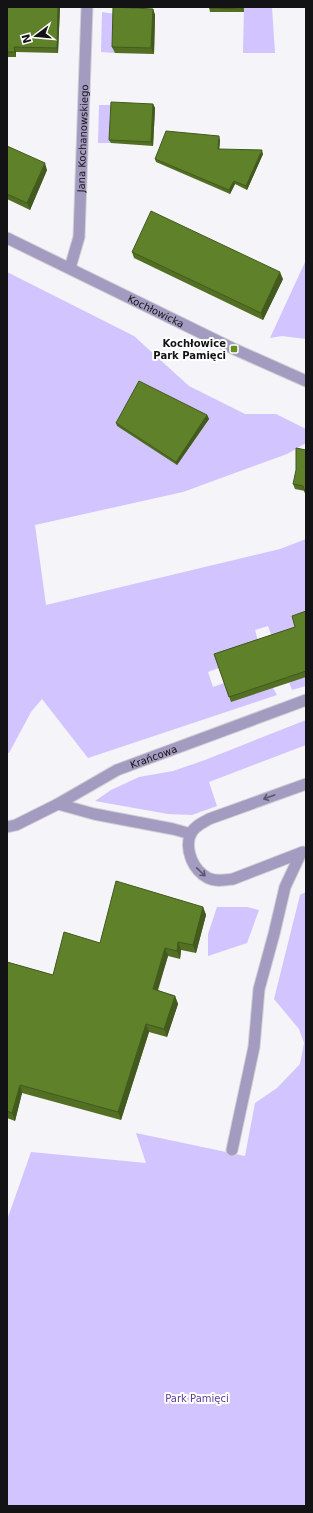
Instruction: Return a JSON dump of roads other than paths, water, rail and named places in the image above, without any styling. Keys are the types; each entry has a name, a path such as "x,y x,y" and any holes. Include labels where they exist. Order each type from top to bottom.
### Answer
{"street":[{"name":"Jana Kochanowskiego","path":"70,268 79,237 87,7"},
{"name":"Kochłowicka","path":"7,238 234,349 306,381"},
{"name":"Krańcowa","path":"7,827 16,825 58,804 117,770 306,700"},
{"path":"304,852 232,879 222,881 209,879 199,872 193,862 189,849 190,834 199,824 306,784"},
{"path":"58,804 94,814 173,828 190,834"},
{"path":"232,1150 254,1047 259,989 279,916 285,887 304,852"}],"place":[{"name":"Kochłowice Park Pamięci","path":"234,349"}],"park label":[{"name":"Park Pamięci","path":"197,1398"}]}
